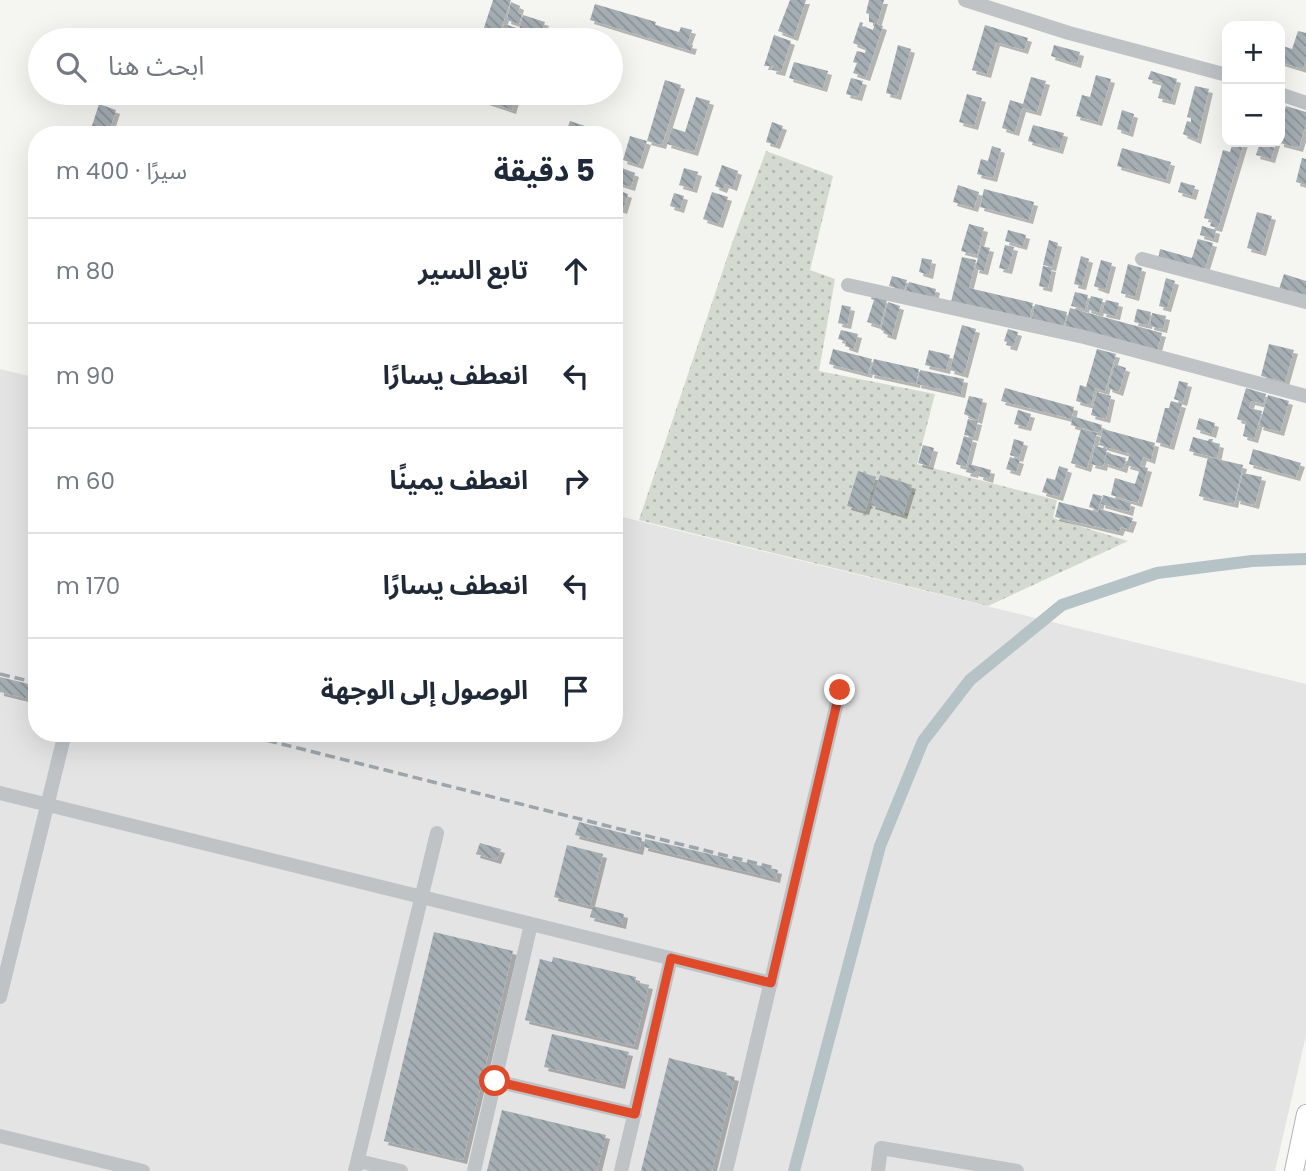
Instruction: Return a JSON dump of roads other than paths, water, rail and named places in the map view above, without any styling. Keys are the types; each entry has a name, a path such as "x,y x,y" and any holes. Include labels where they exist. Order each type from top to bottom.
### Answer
{"main road":[{"path":"1294,1171 1303,1146 1306,1114"}],"street":[{"path":"965,0 1069,33 1222,74"},
{"path":"1285,96 1306,103"},
{"path":"1142,259 1306,302"},
{"path":"848,285 1084,337 1306,396"},
{"path":"726,1171 840,690"},
{"path":"0,997 63,742"},
{"path":"0,793 771,983"},
{"path":"401,1171 357,1166 437,833"},
{"path":"474,1171 531,924"},
{"path":"621,1171 671,958"},
{"path":"495,1081 635,1114"},
{"path":"0,1136 142,1171"},
{"path":"877,1171 881,1149 1017,1171"}],"waterway":[{"path":"794,1171 880,846 923,741 970,680 1062,605 1157,573 1252,561 1306,559"}],"railway":[{"path":"0,674 28,681"},
{"path":"274,742 775,868"}]}
